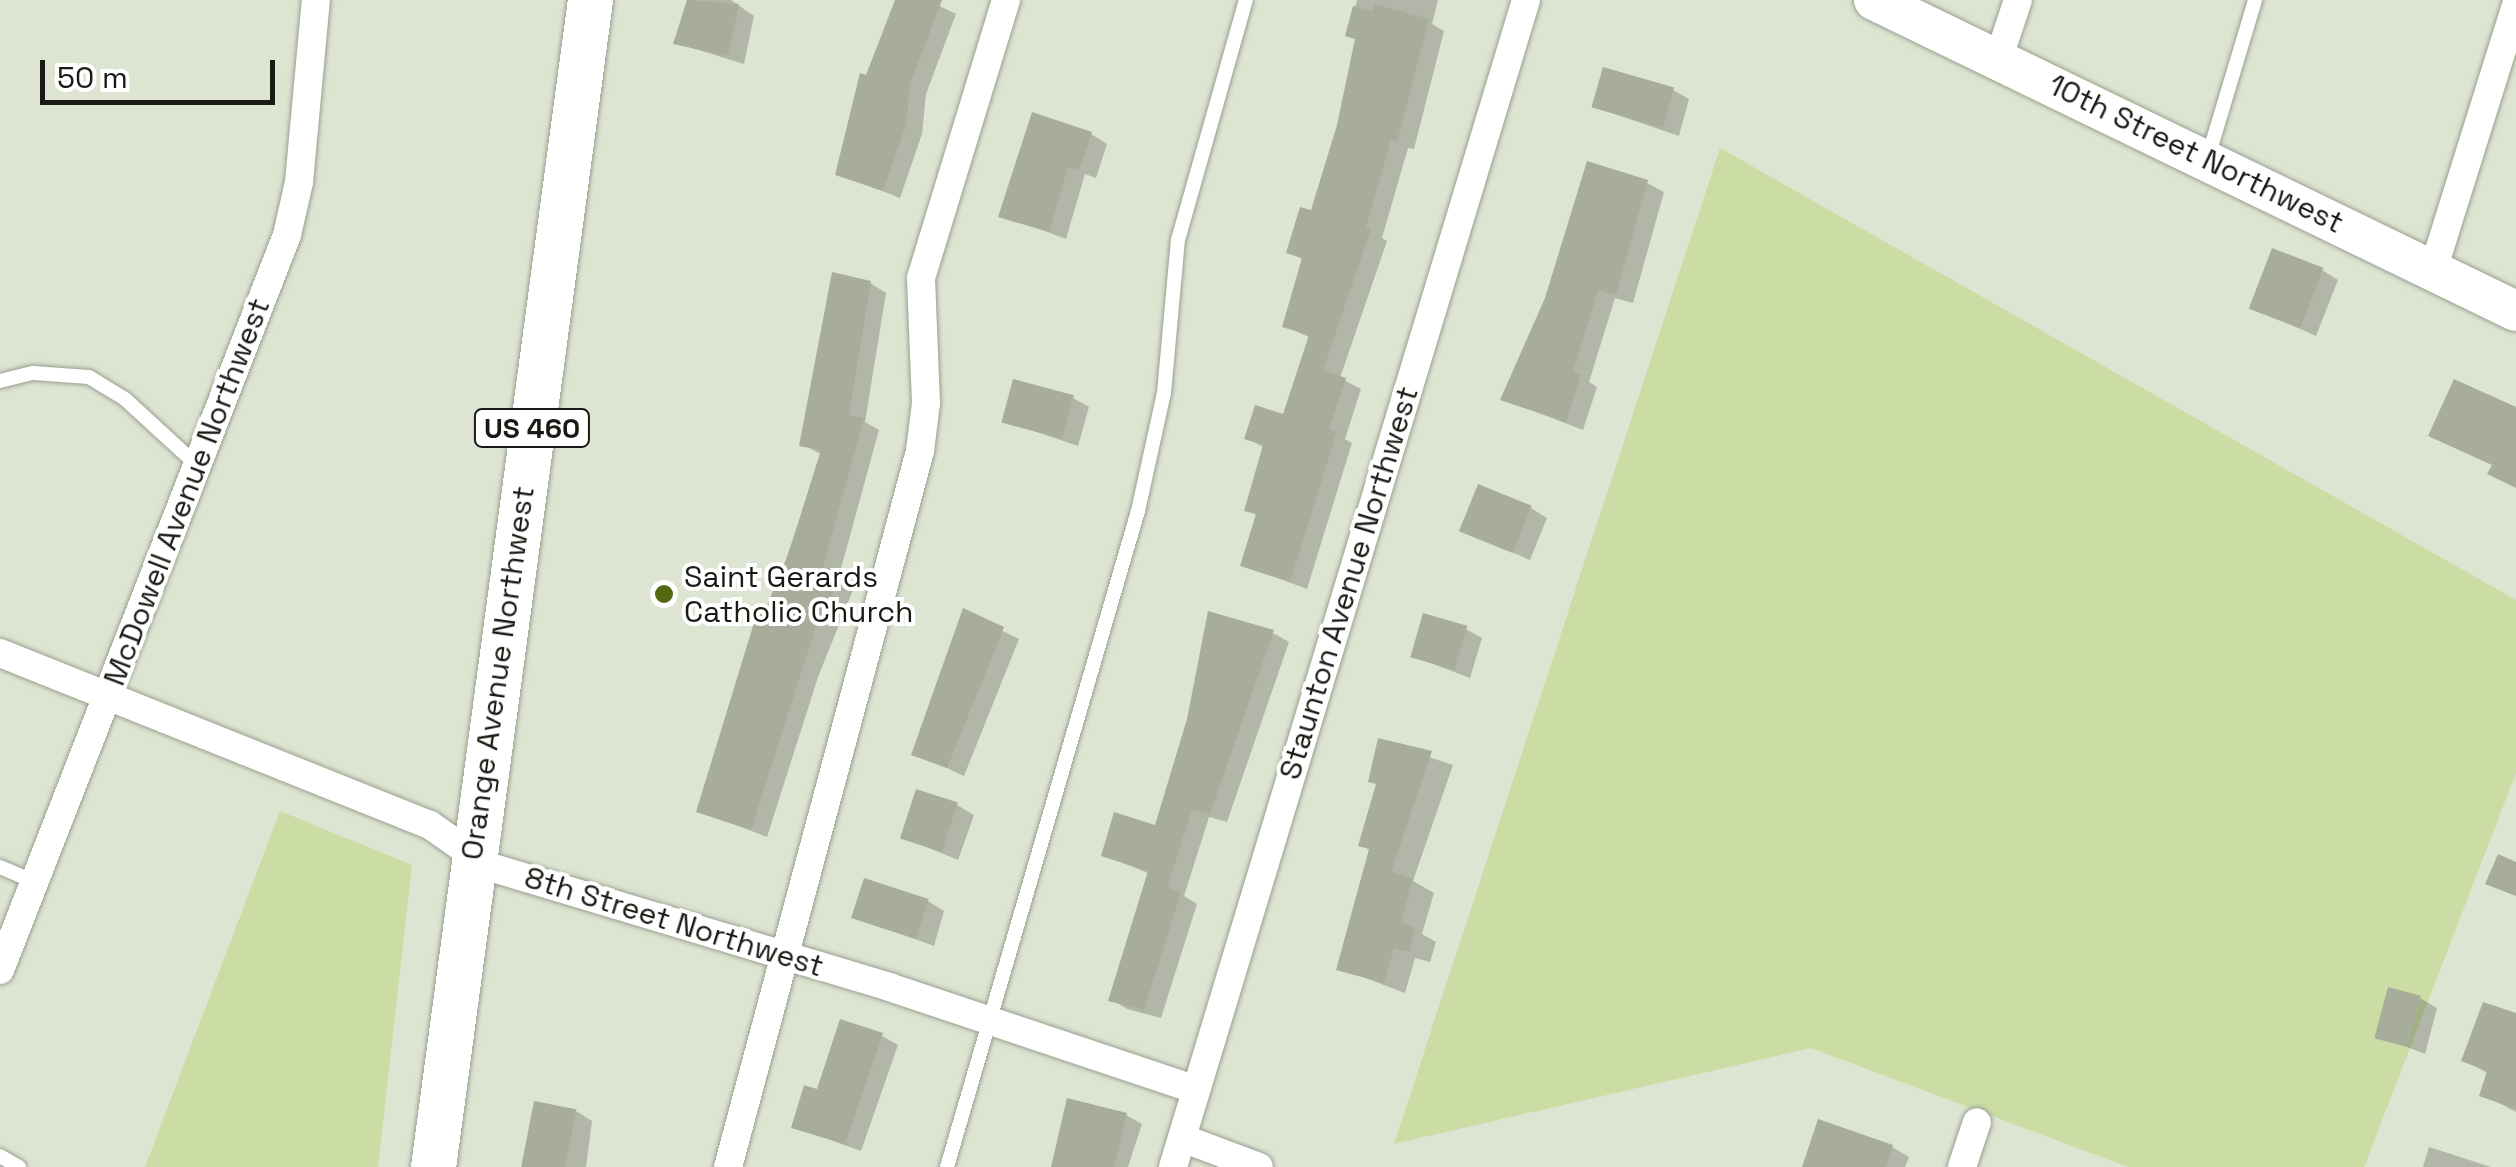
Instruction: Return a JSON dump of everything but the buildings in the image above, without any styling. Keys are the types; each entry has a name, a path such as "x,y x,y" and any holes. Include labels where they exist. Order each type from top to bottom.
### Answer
{"main road":[{"name":"Orange Avenue Northwest","path":"433,1167 590,0"},
{"name":"10th Street Northwest","path":"1874,0 2000,57 2516,311"}],"street":[{"name":"McDowell Avenue Northwest","path":"0,970 287,236 299,182 316,0"},
{"path":"728,1167 788,956 920,451 926,402 921,278 1006,0"},
{"name":"Staunton Avenue Northwest","path":"1173,1167 1526,0"},
{"path":"2000,57 2018,0"},
{"path":"2433,270 2516,5"},
{"name":"8th Street Northwest","path":"0,653 430,825 490,868 788,956 1196,1090"},
{"path":"1962,1167 1978,1122"},
{"path":"1182,1138 1259,1167"}],"lane":[{"path":"947,1167 994,1023 1138,511 1164,393 1178,240 1246,0"},
{"path":"2208,159 2255,0"},
{"path":"0,381 64,372 89,377 124,398 198,466"},
{"path":"0,867 36,882"},
{"path":"0,1156 19,1167"}],"green space":[{"path":"1720,148 2516,600 2516,773 2364,1167 2128,1167 1811,1048 1394,1144"},
{"path":"280,811 412,865 378,1167 145,1167"}],"place":[{"name":"Saint Gerards Catholic Church","path":"664,594"}]}
